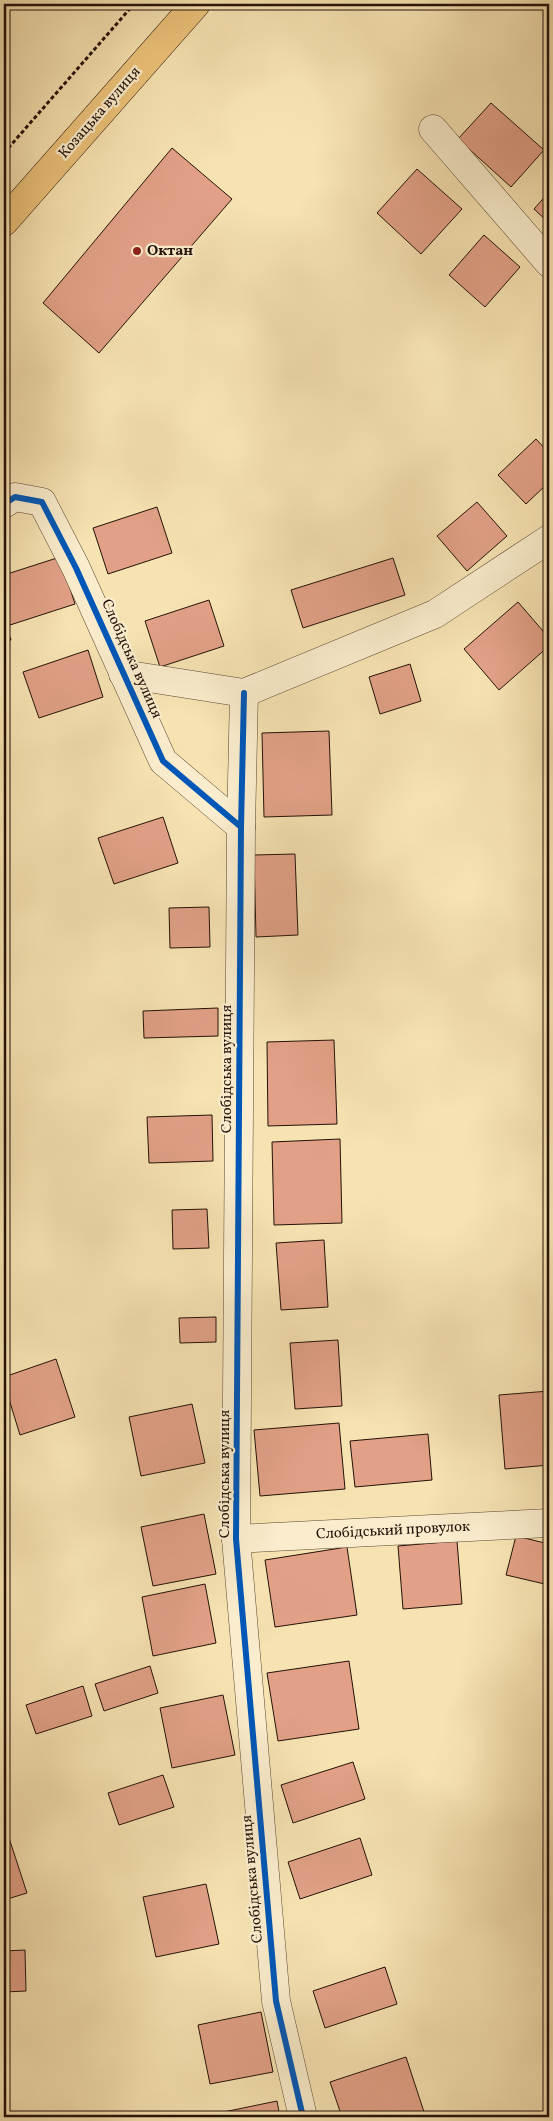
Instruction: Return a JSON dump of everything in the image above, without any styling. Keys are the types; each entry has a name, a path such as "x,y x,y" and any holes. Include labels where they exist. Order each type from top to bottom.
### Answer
{"main road":[{"name":"Козацька вулиця","path":"4,222 196,4"}],"street":[{"path":"433,129 549,263"},
{"name":"Слобідська вулиця","path":"9,501 42,502 76,568 163,761 241,827"},
{"path":"244,693 435,614 549,539"},
{"name":"Слобідська вулиця","path":"124,674 244,693 241,827 236,1539 276,2001 304,2117"},
{"name":"Слобідський провулок","path":"236,1539 549,1523"}],"path":[{"path":"4,153 134,4"}],"building":[{"path":"491,103 544,150 511,187 458,139"},
{"name":"Октан","path":"172,148 232,199 99,353 43,303"},
{"path":"417,169 462,209 421,254 377,213"},
{"path":"549,192 549,223 534,209"},
{"path":"484,235 520,267 485,307 449,275"},
{"path":"536,439 549,453 549,482 526,504 498,475"},
{"path":"477,502 507,536 467,571 437,536"},
{"path":"157,507 172,553 108,574 93,528"},
{"path":"60,557 75,604 10,625 4,604 4,575"},
{"path":"393,558 405,595 303,628 291,590"},
{"path":"209,600 224,646 160,667 145,621"},
{"path":"518,602 549,638 549,646 499,690 464,649"},
{"path":"4,620 11,640 4,642"},
{"path":"88,650 103,697 39,718 23,672"},
{"path":"410,664 421,701 380,714 369,677"},
{"path":"329,731 332,815 264,817 262,733"},
{"path":"163,817 178,863 114,884 98,838"},
{"path":"295,854 298,935 256,937 254,855"},
{"path":"209,907 210,947 170,948 169,908"},
{"path":"218,1008 218,1036 144,1038 143,1011"},
{"path":"334,1040 337,1124 268,1126 267,1042"},
{"path":"212,1115 213,1161 149,1163 147,1117"},
{"path":"340,1139 342,1223 274,1225 272,1142"},
{"path":"207,1209 209,1248 173,1249 172,1210"},
{"path":"324,1240 328,1307 281,1310 276,1243"},
{"path":"216,1317 216,1342 180,1343 179,1318"},
{"path":"338,1340 342,1406 295,1409 290,1343"},
{"path":"56,1359 75,1417 20,1435 4,1383 4,1377"},
{"path":"549,1391 549,1465 505,1469 499,1395"},
{"path":"192,1404 205,1463 141,1476 129,1417"},
{"path":"339,1423 345,1489 260,1496 254,1430"},
{"path":"428,1434 432,1480 355,1487 350,1441"},
{"path":"204,1514 216,1574 153,1586 141,1527"},
{"path":"516,1536 549,1544 549,1585 506,1575"},
{"path":"457,1541 462,1604 403,1609 398,1546"},
{"path":"347,1547 357,1615 275,1627 265,1560"},
{"path":"205,1584 216,1643 153,1656 142,1597"},
{"path":"349,1661 359,1729 278,1741 267,1673"},
{"path":"150,1666 158,1693 104,1711 95,1684"},
{"path":"83,1686 92,1716 36,1734 26,1705"},
{"path":"223,1695 235,1755 172,1768 160,1708"},
{"path":"353,1762 365,1799 293,1823 281,1785"},
{"path":"163,1775 174,1807 119,1825 108,1793"},
{"path":"9,1838 27,1893 4,1900 4,1839"},
{"path":"360,1838 372,1875 300,1899 288,1862"},
{"path":"206,1884 219,1944 156,1957 143,1897"},
{"path":"25,1950 26,1991 4,1992 4,1951"},
{"path":"385,1967 397,2004 325,2028 313,1991"},
{"path":"261,2012 273,2072 210,2084 198,2025"},
{"path":"4,2031 7,2031 8,2089 4,2089"},
{"path":"406,2057 425,2115 419,2117 342,2117 330,2082"},
{"path":"277,2101 280,2117 215,2117 214,2114"}],"cycle path":[{"path":"4,504 15,497 42,502 76,568 163,761 241,827"},
{"path":"244,693 241,827 236,1539 276,2001 303,2117"}],"place":[{"name":"Октан","path":"137,251"}]}
